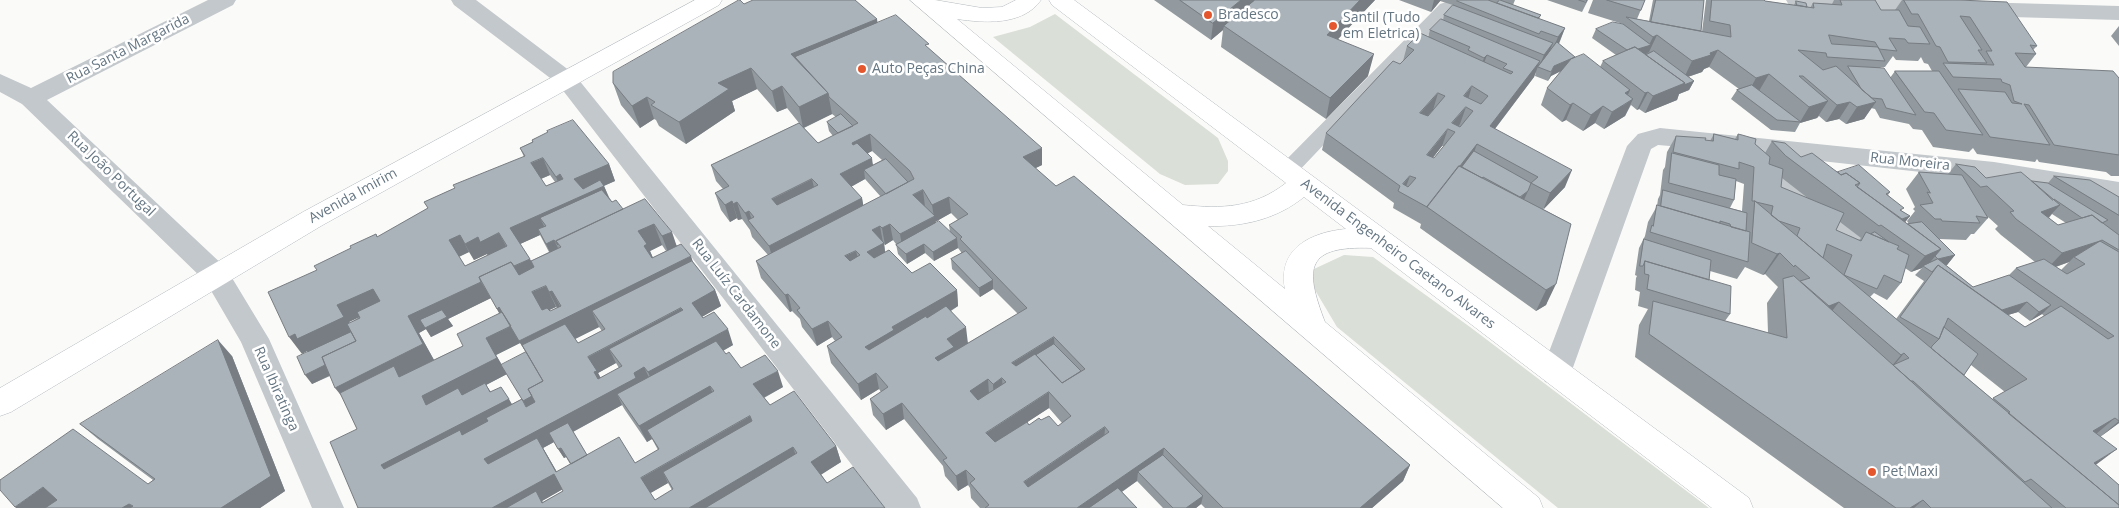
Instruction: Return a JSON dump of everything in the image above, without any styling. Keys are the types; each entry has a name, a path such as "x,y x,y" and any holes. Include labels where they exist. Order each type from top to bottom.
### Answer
{"main road":[{"name":"Avenida Imirim","path":"0,403 312,219 711,0"},
{"path":"924,2 965,13 990,15 1013,11 1030,0"},
{"name":"Avenida Engenheiro Caetano Alvares","path":"1060,0 1738,508"},
{"path":"924,2 1528,508"},
{"path":"1176,214 1215,215 1255,211 1271,206 1295,177"},
{"path":"1312,326 1298,282 1298,269 1303,259 1314,248 1328,240 1377,238"}],"street":[{"name":"Rua Santa Margarida","path":"31,98 225,0"},
{"name":"Rua Luíz Cardamone","path":"462,0 566,79 905,508"},
{"path":"1796,0 1924,7 2119,13"},
{"name":"Rua João Portugal","path":"0,82 31,98 216,275"},
{"name":"Rua Moreira","path":"1556,373 1640,146 1645,140 1660,136 1730,142 1994,171 2119,192"},
{"name":"Rua Ibiratinga","path":"216,275 254,339 328,508"}],"lane":[{"path":"1295,177 1446,8"},
{"path":"1730,142 1852,237"}],"shaded area":[{"path":"1055,14 1218,138 1228,161 1228,171 1218,184 1185,185 1160,174 993,37 1030,27"},
{"path":"1344,255 1373,257 1470,327 1709,508 1558,508 1337,327 1312,285 1314,269"}],"building":[{"path":"739,0 744,4 753,0 855,0 877,19 791,54 828,93 799,107 782,86 772,91 751,68 718,83 729,89 679,122 651,105 655,102 647,97 632,106 613,83 613,72"},
{"path":"1180,0 1241,0 1213,23"},
{"path":"1255,0 1360,0 1327,35 1374,54 1330,98 1224,26"},
{"path":"1458,0 1488,0 1565,28 1558,37 1541,31 1539,34"},
{"path":"1500,0 1541,15 1538,18 1497,3"},
{"path":"1607,0 1645,0 1641,10"},
{"path":"1656,0 1704,0 1701,31 1651,22"},
{"path":"1712,0 1764,0 1814,8 1813,3 1842,5 1840,0 1875,0 1881,10 1899,10 1908,26 1920,27 1930,44 1908,43 1905,39 1889,38 1897,51 1879,49 1885,61 1827,57 1826,53 1798,50 1823,70 1836,66 1876,102 1857,107 1850,102 1837,105 1803,76 1799,76 1828,101 1809,107 1769,74 1756,78 1718,50 1710,53 1711,55 1692,61 1657,35 1653,37 1626,17 1731,37 1730,25 1710,21","holes":["1829,35 1875,42 1878,47 1832,44"]},
{"path":"1904,0 2007,2 2037,46 2030,45 2036,54 2015,53 2025,67 2113,71 2119,78 2119,155 2054,145 2029,105 2024,104 2050,145 1990,137 1958,89 2005,92 2012,103 2022,104 2014,101 2010,85 2002,82 2001,79 1953,77 1943,63 1994,65 1986,51 1992,51 1970,17 1960,16 1982,50 1978,50 1987,63 1948,62 1940,47 1936,46 1918,14 1912,14"},
{"path":"1796,1 1806,3 1807,7 1797,5"},
{"path":"1453,5 1553,43 1544,55 1444,15"},
{"path":"896,15 929,44 925,45 1042,148 1023,157 1056,186 1074,176 1410,465 1360,508 1223,508 1164,448 1077,508 985,508 989,505 970,483 975,479 966,470 956,476 943,460 947,458 902,403 883,414 870,399 888,387 876,373 858,384 827,346 842,337 828,321 812,329 797,310 800,308 788,294 785,295 756,261 914,179 910,171 870,134 852,143 853,145 857,143 872,158 840,174 862,198 769,246 748,220 754,217 749,211 745,213 737,202 733,204 732,201 725,205 715,193 729,186 711,165 799,123 818,143 858,123 829,97 828,93 795,57","holes":["812,179 818,185 777,205 772,199","923,190 932,205 949,197 968,214 949,225 962,237 960,239 1027,308 938,361 935,358 954,347 947,339 966,327 946,306 869,350 865,347 894,330 892,327 957,290 930,263 912,273 889,250 874,258 867,252 884,243 872,230 890,224 900,234 935,216 913,195","856,251 860,255 850,261 845,256","1054,337 1085,369 1062,383 1035,354 1016,366 1012,363","1002,378 1006,382 978,400 970,391 988,379 993,384","1049,392 1071,416 1058,426 1049,416 1041,420 1039,418 1029,425 1027,422 995,442 986,433","1105,427 1109,432 1028,487 1024,482"]},
{"path":"1441,19 1540,61 1490,126 1572,170 1550,193 1531,183 1538,177 1477,144 1427,207 1398,191 1400,186 1326,133 1393,61 1400,64 1414,50 1407,46 1420,33 1511,74 1513,72 1503,68 1507,64 1487,55 1484,58 1468,50 1470,47 1430,30","holes":["1472,86 1488,96 1481,104 1464,96","1438,93 1445,96 1428,116 1420,113","1466,107 1473,111 1460,127 1452,123","1448,129 1455,132 1434,158 1427,155","1410,176 1416,178 1408,187 1403,184"]},
{"path":"1613,22 1623,24 1651,45 1627,50 1596,29"},
{"path":"1557,42 1575,57 1554,66 1551,72 1538,67"},
{"path":"1635,47 1685,83 1653,96 1648,92 1645,93 1603,61"},
{"path":"1654,51 1694,81 1684,85 1685,83 1646,55"},
{"path":"1584,54 1630,90 1625,93 1633,99 1612,112 1603,106 1591,115 1573,103 1570,105 1547,88 1571,59"},
{"path":"1848,66 1884,68 1916,115 1886,108 1882,99 1872,98 1862,90"},
{"path":"1895,71 1939,71 1983,135 1946,130 1934,113 1925,112"},
{"path":"1752,85 1801,122 1777,120 1737,90"},
{"path":"841,114 853,126 838,133 827,122"},
{"path":"573,120 609,164 574,179 583,189 600,180 604,186 510,228 530,259 514,266 511,262 479,277 481,282 408,316 423,344 335,388 322,357 356,341 347,324 360,318 357,312 380,301 373,289 337,305 344,317 297,339 295,334 289,337 268,292 317,270 314,266 376,234 377,237 428,208 424,202 455,188 453,185 525,156 520,148 533,142 532,140 547,131","holes":["543,158 556,177 560,174 563,179 546,186 531,163","499,233 507,246 465,266 449,240 460,235 465,244 478,237 480,242"]},
{"path":"1714,134 1738,140 1738,134 1756,139 1755,144 1770,157 1769,164 1783,169 1781,187 1844,213 1836,230 1861,241 1866,232 1899,246 1897,249 1909,255 1901,283 1884,275 1877,289 1844,275 1852,255 1827,244 1823,258 1797,236 1800,228 1779,221 1771,215 1773,206 1752,201 1754,167 1739,162 1739,169 1673,152 1676,136 1706,138 1705,140 1713,141"},
{"path":"1772,141 1785,143 1801,157 1812,153 1841,175 1846,173 1860,183 1855,185 1941,249 1925,256 1881,225 1879,226 1786,156"},
{"path":"1474,151 1531,183 1528,191 1520,197 1462,167"},
{"path":"1672,153 1719,165 1719,175 1736,179 1734,200 1669,183"},
{"path":"886,159 908,182 886,194 864,170"},
{"path":"1956,164 1975,167 1986,178 2021,172 2060,205 2041,212 2058,225 2092,215 2119,235 2119,250 2102,240 2062,253 2016,219 2010,212 2014,211 1987,186 1981,187"},
{"path":"1859,165 1890,192 1886,194 1904,208 1900,210 1910,216 1902,219 1857,187 1860,183 1846,173 1841,175 1838,172"},
{"path":"1459,166 1571,224 1556,284 1546,290 1427,207"},
{"path":"1919,172 1962,175 1988,218 1976,216 1980,223 1935,219 1920,205 1933,203"},
{"path":"2054,176 2090,180 2119,197 2119,215"},
{"path":"2032,181 2048,183 2108,220 2102,223 2092,215 2082,218 2053,200"},
{"path":"602,190 612,202 616,200 623,209 556,241 558,245 554,240 546,244 538,229 546,226 540,218"},
{"path":"1663,190 1747,213 1746,231 1731,227 1730,224 1720,221 1720,223 1661,206"},
{"path":"645,199 672,232 662,236 654,224 638,231 647,244 644,246 652,258 681,244 691,256 519,341 499,307 497,309 479,277 511,262 519,275 534,267 531,261 561,247 556,241","holes":["546,286 549,292 552,291 561,306 550,311 547,308 542,310 532,292"]},
{"path":"1755,201 2119,505 2119,508 2066,508 2031,479 2025,482 1893,365 1909,358 1904,353 1901,355 1839,302 1829,306 1800,281 1810,278 1795,265 1794,267 1780,253 1777,254 1752,243"},
{"path":"1657,205 1750,232 1748,262 1650,232"},
{"path":"939,221 957,238 933,252 924,244 906,254 896,245"},
{"path":"1922,222 1955,255 1938,259 1935,256 1941,249 1908,224"},
{"path":"1875,232 1889,242 1871,234"},
{"path":"1644,239 1711,260 1709,280 1645,261 1643,266 1640,266"},
{"path":"2100,241 2119,252 2119,421 2115,418 2093,431 2117,449 2094,463 2119,485 2119,505 2008,413 2010,412 1993,398 2027,379 1948,318 1939,339 1900,317 1938,265 2025,327 2061,306 2108,339 2114,336 2016,268 2044,259 2067,274 2085,264 2074,257"},
{"path":"966,251 993,280 979,288 951,259"},
{"path":"1938,259 1973,287 2009,275 2051,305 2039,312 2027,302 2002,310 1938,265 1932,272 1923,266"},
{"path":"692,261 715,290 692,303 703,318 714,312 728,329 648,372 644,367 634,373 636,378 484,459 488,464 537,438 556,472 619,437 635,463 659,449 647,430 714,391 710,386 639,426 617,394 716,341 726,354 729,352 741,368 765,355 778,371 753,384 770,405 794,391 836,446 811,462 827,483 853,467 885,508 705,508 797,453 793,447 689,508 506,508 536,491 542,503 563,491 554,474 492,508 358,508 330,442 357,429 340,393 394,366 399,377 463,346 457,334 502,312 511,326 486,338 497,358 422,396 426,405 458,388 462,395 485,383 490,392 501,387 509,399 381,465 384,469 460,430 462,435 488,421 486,418 522,399 526,407 535,402 528,389 543,381 522,345 565,324 578,343 605,329 592,311","holes":["681,308 683,310 609,349 622,366 598,379 594,372 597,371 588,357","750,416 752,421 663,472 673,489 655,500 641,478"]},
{"path":"1645,261 1731,286 1730,314 1647,289 1649,275 1645,274"},
{"path":"1794,276 2052,508 1931,508 1923,500 1910,508 1896,508 1649,334 1653,301 1787,338 1783,279"},
{"path":"442,310 447,317 425,328 420,320"},
{"path":"1944,327 1978,354 1964,375 1931,348 1939,339"},
{"path":"351,332 356,341 322,357 325,365 305,375 297,357"},
{"path":"218,340 271,476 221,508 130,508 133,506 129,504 122,508 45,508 57,500 43,487 15,507 0,490 0,480 73,429 148,484 155,479 80,424"},
{"path":"1054,344 1081,371 1062,383 1036,355"},
{"path":"526,352 543,381 528,389 532,396 523,401 501,365"},
{"path":"568,423 587,455 571,464 561,448 558,449 549,433"},
{"path":"1163,455 1203,496 1186,508 1173,508 1138,472"},
{"path":"1118,488 1137,508 1089,508"}],"place":[{"name":"Bradesco","path":"1208,15"},
{"name":"Santil (Tudo em Eletrica)","path":"1333,26"},
{"name":"Auto Peças China","path":"862,69"},
{"name":"Pet Maxi","path":"1872,472"}]}
